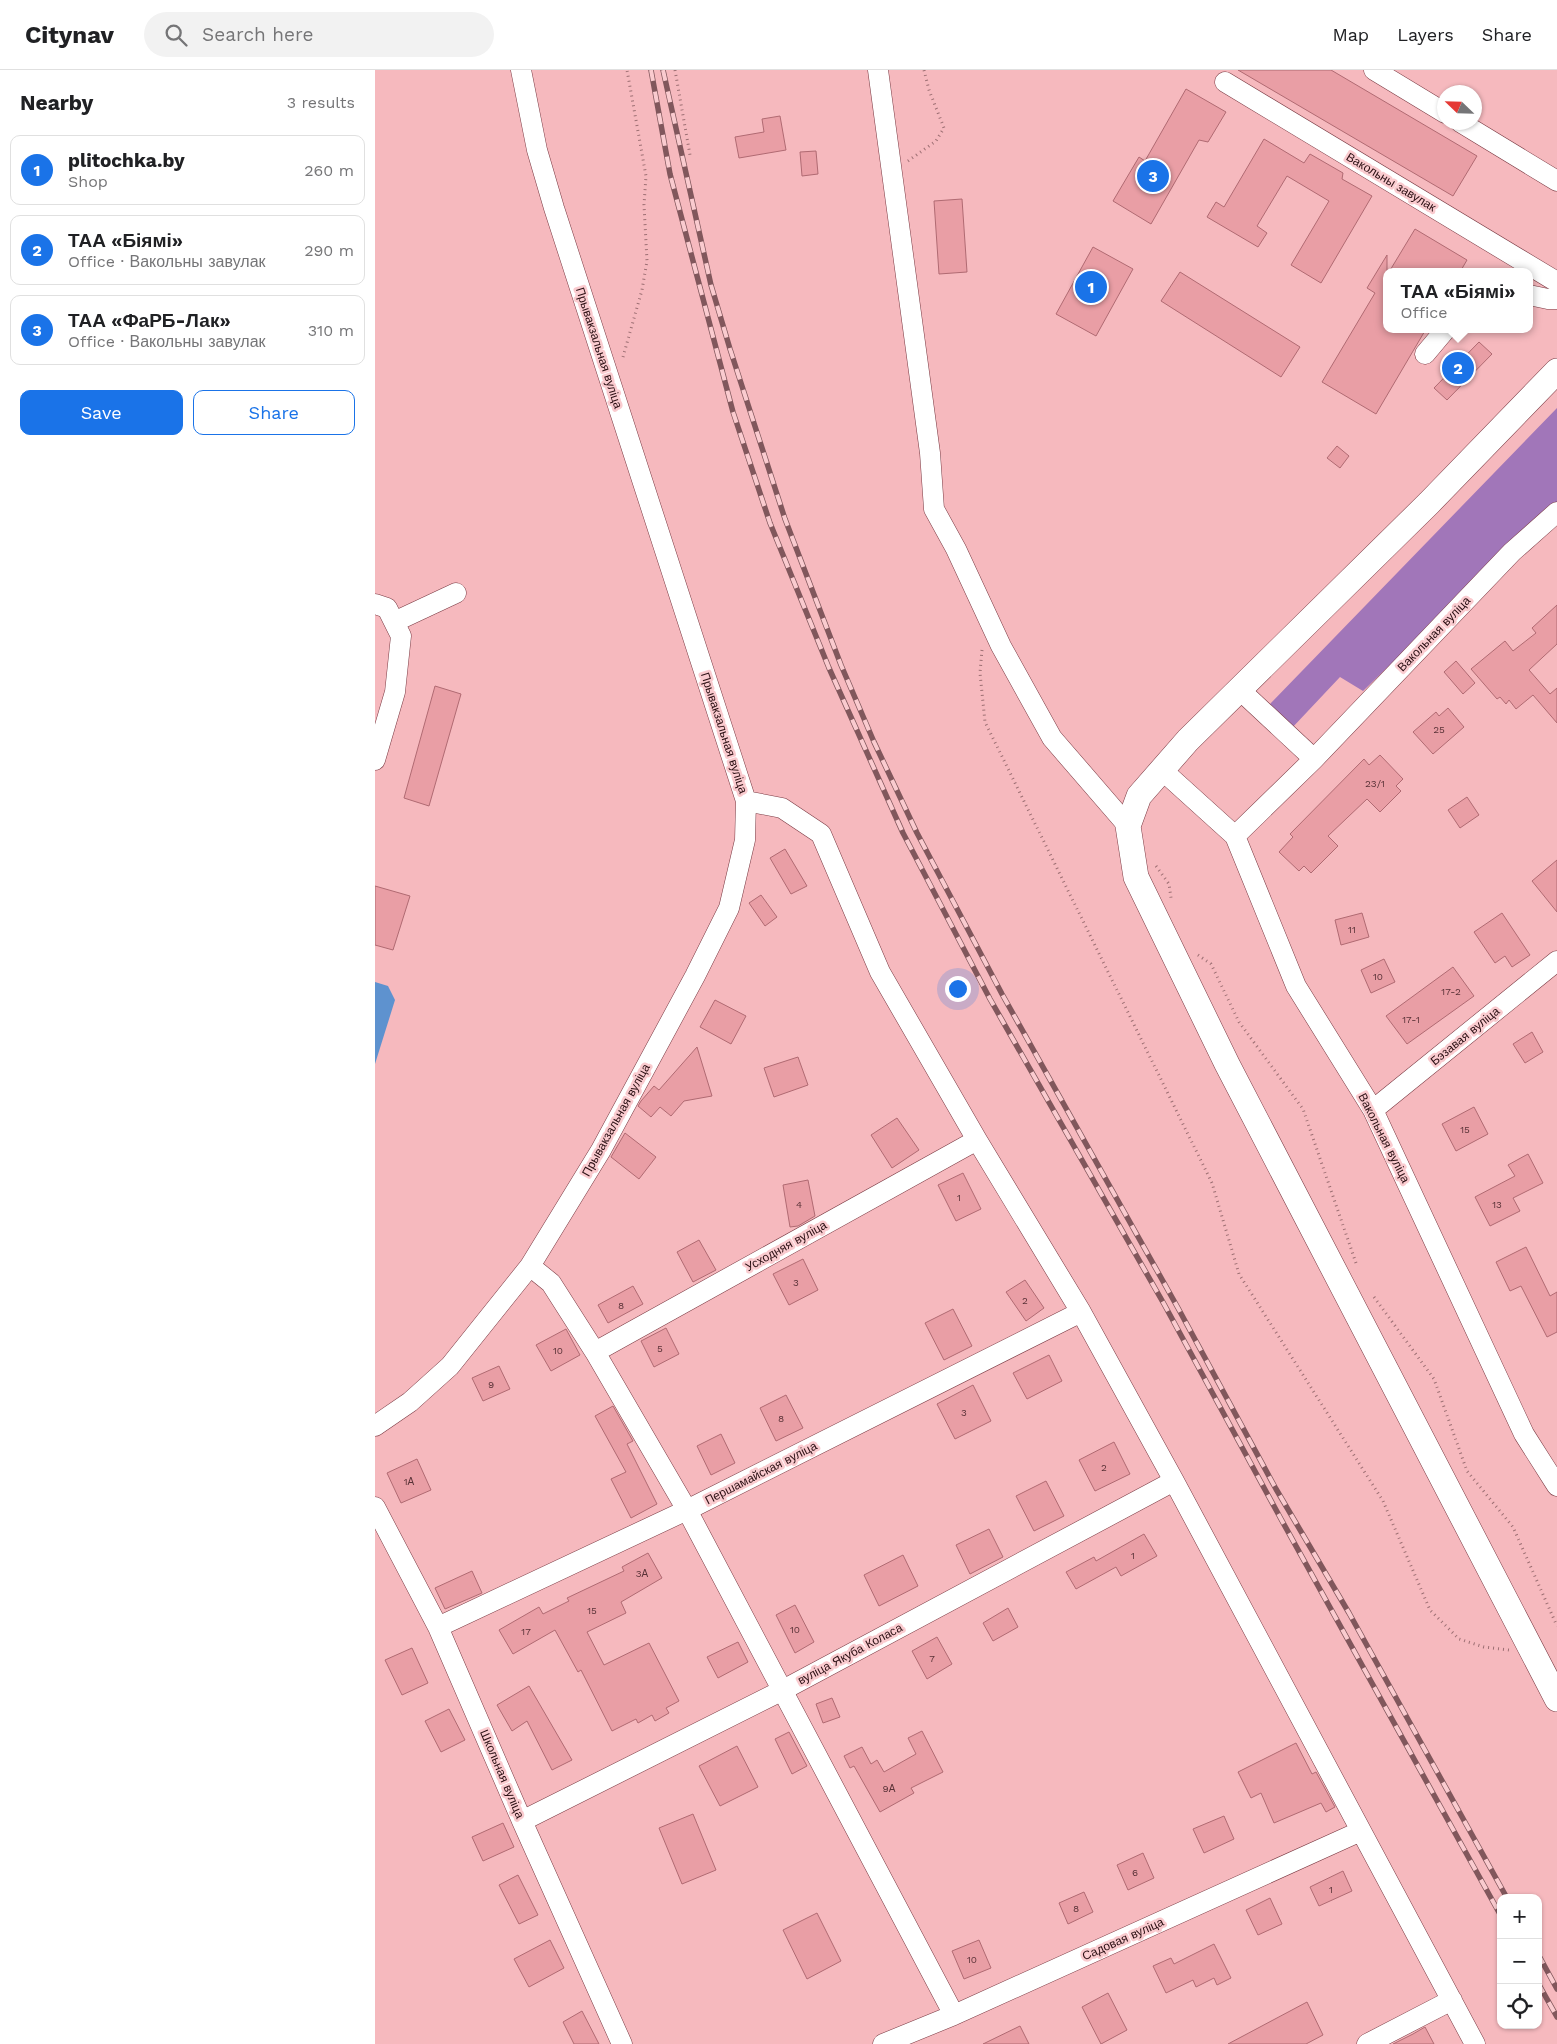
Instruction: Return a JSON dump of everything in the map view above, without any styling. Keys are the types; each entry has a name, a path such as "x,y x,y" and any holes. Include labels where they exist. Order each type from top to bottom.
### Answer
{"main road":[{"path":"1557,371 1429,503 1188,740 1139,796 1128,826 1136,877 1223,1055 1557,1699"}],"street":[{"name":"Прывакзальная вуліца","path":"375,1426 411,1402 450,1366 529,1266 601,1150 695,976 729,908 745,840 746,801 612,392 537,150 521,70"},
{"path":"878,70 930,453 934,509 1001,646 1051,738 1128,826"},
{"path":"1374,70 1437,108"},
{"name":"Вакольны завулак","path":"1225,82 1557,282"},
{"path":"1473,130 1557,182"},
{"path":"1533,296 1557,299"},
{"path":"1425,354 1443,333"},
{"name":"Вакольная вуліца","path":"1557,512 1512,552 1314,759 1235,836 1296,986 1373,1110 1524,1434 1557,1486"},
{"path":"394,622 456,593"},
{"path":"375,604 387,608 401,636 395,692 375,760"},
{"path":"1240,690 1314,759"},
{"path":"1162,770 1235,836"},
{"path":"746,801 782,808 821,834 880,972 977,1140 1081,1312 1174,1481 1475,2044"},
{"name":"Бэзавая вуліца","path":"1373,1110 1557,961"},
{"name":"Усходняя вуліца","path":"595,1352 977,1140"},
{"path":"529,1266 551,1283 595,1352 687,1510 954,2015"},
{"name":"Першамайская вуліца","path":"438,1627 687,1510 1081,1312"},
{"name":"вуліца Якуба Коласа","path":"522,1821 783,1690 1174,1481"},
{"name":"Школьная вуліца","path":"375,1507 438,1627 622,2044"},
{"name":"Садовая вуліца","path":"883,2044 954,2015 1361,1831"},
{"path":"1367,2044 1452,2000"}],"path":[{"path":"612,392 642,290 647,261 644,205 646,176 627,70"},
{"path":"675,70 690,155"},
{"path":"891,173 936,141 943,128 924,70"},
{"path":"987,615 979,673 985,722 1212,1183 1239,1274 1383,1501 1430,1610 1459,1639 1484,1647 1533,1652"},
{"path":"1154,863 1169,884 1171,902"},
{"path":"1197,954 1211,964 1239,1022 1303,1109 1361,1274"},
{"path":"1369,1292 1434,1379 1467,1470 1513,1527 1557,1626"}],"shaded area":[{"path":"1557,408 1557,503 1363,691 1340,677 1291,729 1269,705"}],"water":[{"path":"375,982 388,986 395,1000 375,1064"}],"building":[{"path":"1238,70 1331,70 1477,156 1453,196"},
{"path":"1186,89 1226,112 1208,142 1199,140 1151,224 1113,201 1139,157 1145,161"},
{"path":"780,116 786,150 739,158 735,137 764,132 762,119"},
{"path":"1264,139 1304,163 1310,154 1343,173 1342,179 1372,196 1321,283 1291,265 1329,201 1287,176 1257,226 1267,233 1258,247 1207,217 1216,202 1224,207"},
{"path":"816,151 818,174 802,176 800,152"},
{"path":"962,199 967,272 939,274 934,201"},
{"path":"1415,229 1467,260 1462,268 1391,268"},
{"path":"1093,247 1133,269 1096,336 1056,314"},
{"path":"1387,255 1387,268 1383,268 1383,333 1424,333 1376,414 1322,382 1375,293 1367,288"},
{"path":"1180,272 1300,347 1281,377 1161,301"},
{"path":"1479,342 1492,354 1447,400 1434,388"},
{"path":"1337,446 1349,456 1340,468 1327,458"},
{"path":"1557,605 1557,644 1529,670 1550,694 1557,688 1557,723 1533,695 1516,709 1509,700 1506,704 1500,697 1497,699 1471,669 1505,641 1513,651 1536,633 1532,628"},
{"path":"1456,661 1475,683 1463,694 1444,672"},
{"path":"435,686 461,694 429,806 404,798"},
{"path":"1448,708 1464,727 1433,754 1413,732 1436,712 1439,716"},
{"path":"1380,755 1403,779 1396,786 1401,791 1380,812 1367,799 1328,836 1338,846 1311,873 1304,866 1299,871 1279,852 1293,837 1290,834 1364,759 1369,765"},
{"path":"1467,797 1479,815 1460,828 1448,810"},
{"path":"785,849 807,886 791,894 770,858"},
{"path":"1557,860 1557,912 1532,881"},
{"path":"375,886 410,896 393,950 375,945"},
{"path":"761,895 777,917 765,926 749,903"},
{"path":"1362,913 1369,937 1341,945 1335,920"},
{"path":"1502,913 1530,955 1512,967 1505,956 1495,963 1474,932"},
{"path":"1384,959 1395,982 1371,993 1361,970"},
{"path":"1453,967 1474,996 1407,1044 1386,1016"},
{"path":"715,1000 746,1016 731,1044 700,1027"},
{"path":"1532,1032 1543,1052 1525,1063 1513,1044"},
{"path":"697,1047 712,1096 684,1101 671,1116 660,1107 651,1117 638,1106 641,1101 654,1086 659,1090"},
{"path":"798,1057 808,1085 774,1097 764,1068"},
{"path":"1474,1107 1488,1134 1456,1151 1442,1124"},
{"path":"897,1118 919,1150 892,1168 871,1135"},
{"path":"625,1133 656,1157 639,1179 611,1157"},
{"path":"1528,1154 1543,1183 1513,1198 1520,1211 1490,1226 1475,1197 1515,1176 1508,1165"},
{"path":"963,1173 981,1209 956,1221 938,1185"},
{"path":"808,1180 815,1216 798,1226 790,1227 783,1185"},
{"path":"699,1240 716,1270 693,1282 677,1252"},
{"path":"1526,1247 1550,1296 1557,1292 1557,1332 1547,1337 1521,1286 1510,1291 1496,1262"},
{"path":"803,1259 818,1290 789,1305 773,1274"},
{"path":"1025,1280 1044,1308 1026,1321 1006,1292"},
{"path":"633,1286 643,1304 608,1323 598,1305"},
{"path":"953,1309 972,1346 944,1360 925,1323"},
{"path":"666,1328 679,1354 654,1367 641,1341"},
{"path":"566,1329 580,1355 551,1371 536,1345"},
{"path":"1049,1355 1062,1381 1027,1399 1013,1373"},
{"path":"499,1366 510,1389 483,1401 472,1378"},
{"path":"973,1385 991,1421 955,1439 937,1404"},
{"path":"786,1395 803,1428 776,1441 760,1408"},
{"path":"613,1406 633,1441 627,1444 657,1504 631,1518 611,1479 626,1472 595,1416"},
{"path":"721,1434 735,1463 711,1475 697,1446"},
{"path":"1114,1442 1130,1474 1095,1491 1079,1460"},
{"path":"417,1459 431,1490 401,1503 387,1473"},
{"path":"1046,1481 1064,1516 1034,1531 1016,1496"},
{"path":"989,1529 1003,1557 970,1574 956,1545"},
{"path":"1144,1534 1157,1556 1121,1576 1116,1567 1076,1589 1066,1572 1094,1557 1096,1561"},
{"path":"648,1553 662,1578 621,1602 626,1613 587,1632 604,1665 649,1643 679,1701 666,1708 669,1713 655,1721 652,1715 638,1723 636,1719 612,1731 581,1670 578,1672 555,1630 513,1654 499,1630 539,1607 543,1614 569,1601 567,1598 624,1571 622,1567"},
{"path":"903,1555 918,1586 879,1606 864,1575"},
{"path":"472,1571 482,1593 445,1609 435,1588"},
{"path":"795,1605 814,1642 795,1653 776,1615"},
{"path":"1008,1608 1018,1627 993,1641 983,1623"},
{"path":"937,1637 952,1664 927,1679 912,1651"},
{"path":"738,1642 748,1662 718,1678 707,1657"},
{"path":"412,1648 428,1683 402,1695 385,1660"},
{"path":"529,1686 572,1760 552,1770 527,1721 512,1731 497,1705"},
{"path":"832,1698 840,1717 823,1723 816,1704"},
{"path":"449,1709 465,1740 441,1752 425,1721"},
{"path":"922,1731 943,1772 911,1788 914,1793 880,1812 854,1766 850,1768 844,1756 862,1747 871,1764 877,1760 884,1772 916,1754 908,1738"},
{"path":"789,1732 807,1766 792,1774 775,1739"},
{"path":"1296,1743 1312,1774 1316,1772 1335,1807 1326,1812 1321,1803 1274,1823 1261,1793 1251,1798 1238,1772"},
{"path":"737,1746 758,1787 720,1806 699,1766"},
{"path":"693,1814 716,1870 682,1884 659,1828"},
{"path":"1224,1816 1234,1839 1204,1853 1193,1829"},
{"path":"503,1823 514,1847 483,1861 472,1837"},
{"path":"1143,1853 1154,1878 1128,1890 1117,1865"},
{"path":"1343,1871 1352,1891 1319,1906 1310,1887"},
{"path":"518,1875 538,1915 519,1924 499,1885"},
{"path":"1084,1892 1093,1912 1068,1924 1059,1903"},
{"path":"1270,1898 1282,1924 1258,1935 1246,1910"},
{"path":"817,1913 841,1961 807,1979 783,1930"},
{"path":"550,1940 564,1968 529,1987 514,1959"},
{"path":"979,1940 991,1968 964,1979 952,1951"},
{"path":"1214,1944 1231,1978 1217,1985 1214,1978 1196,1987 1193,1980 1166,1993 1153,1966 1171,1958 1174,1964"},
{"path":"1108,1993 1127,2030 1101,2044 1082,2007"},
{"path":"1307,2002 1323,2035 1306,2044 1228,2044"},
{"path":"582,2011 599,2044 574,2044 563,2022"},
{"path":"1020,2026 1029,2044 983,2044"},
{"path":"1425,2027 1434,2044 1393,2044 1413,2034"}],"railway":[{"path":"651,70 670,174 733,412 770,523 829,668 903,833 990,999 1164,1304 1497,1909"},
{"path":"663,70 711,285 730,349 785,519 841,665 874,742 917,833 1002,994 1178,1308 1276,1489 1349,1613 1505,1894"},
{"path":"1542,1961 1557,1989"},
{"path":"1539,1984 1557,2017"}],"place":[{"name":"ТАА «ФаРБ-Лак»","path":"1153,176"},
{"name":"plitochka.by","path":"1091,287"},
{"name":"ТАА «Біямі»","path":"1458,368"}]}
